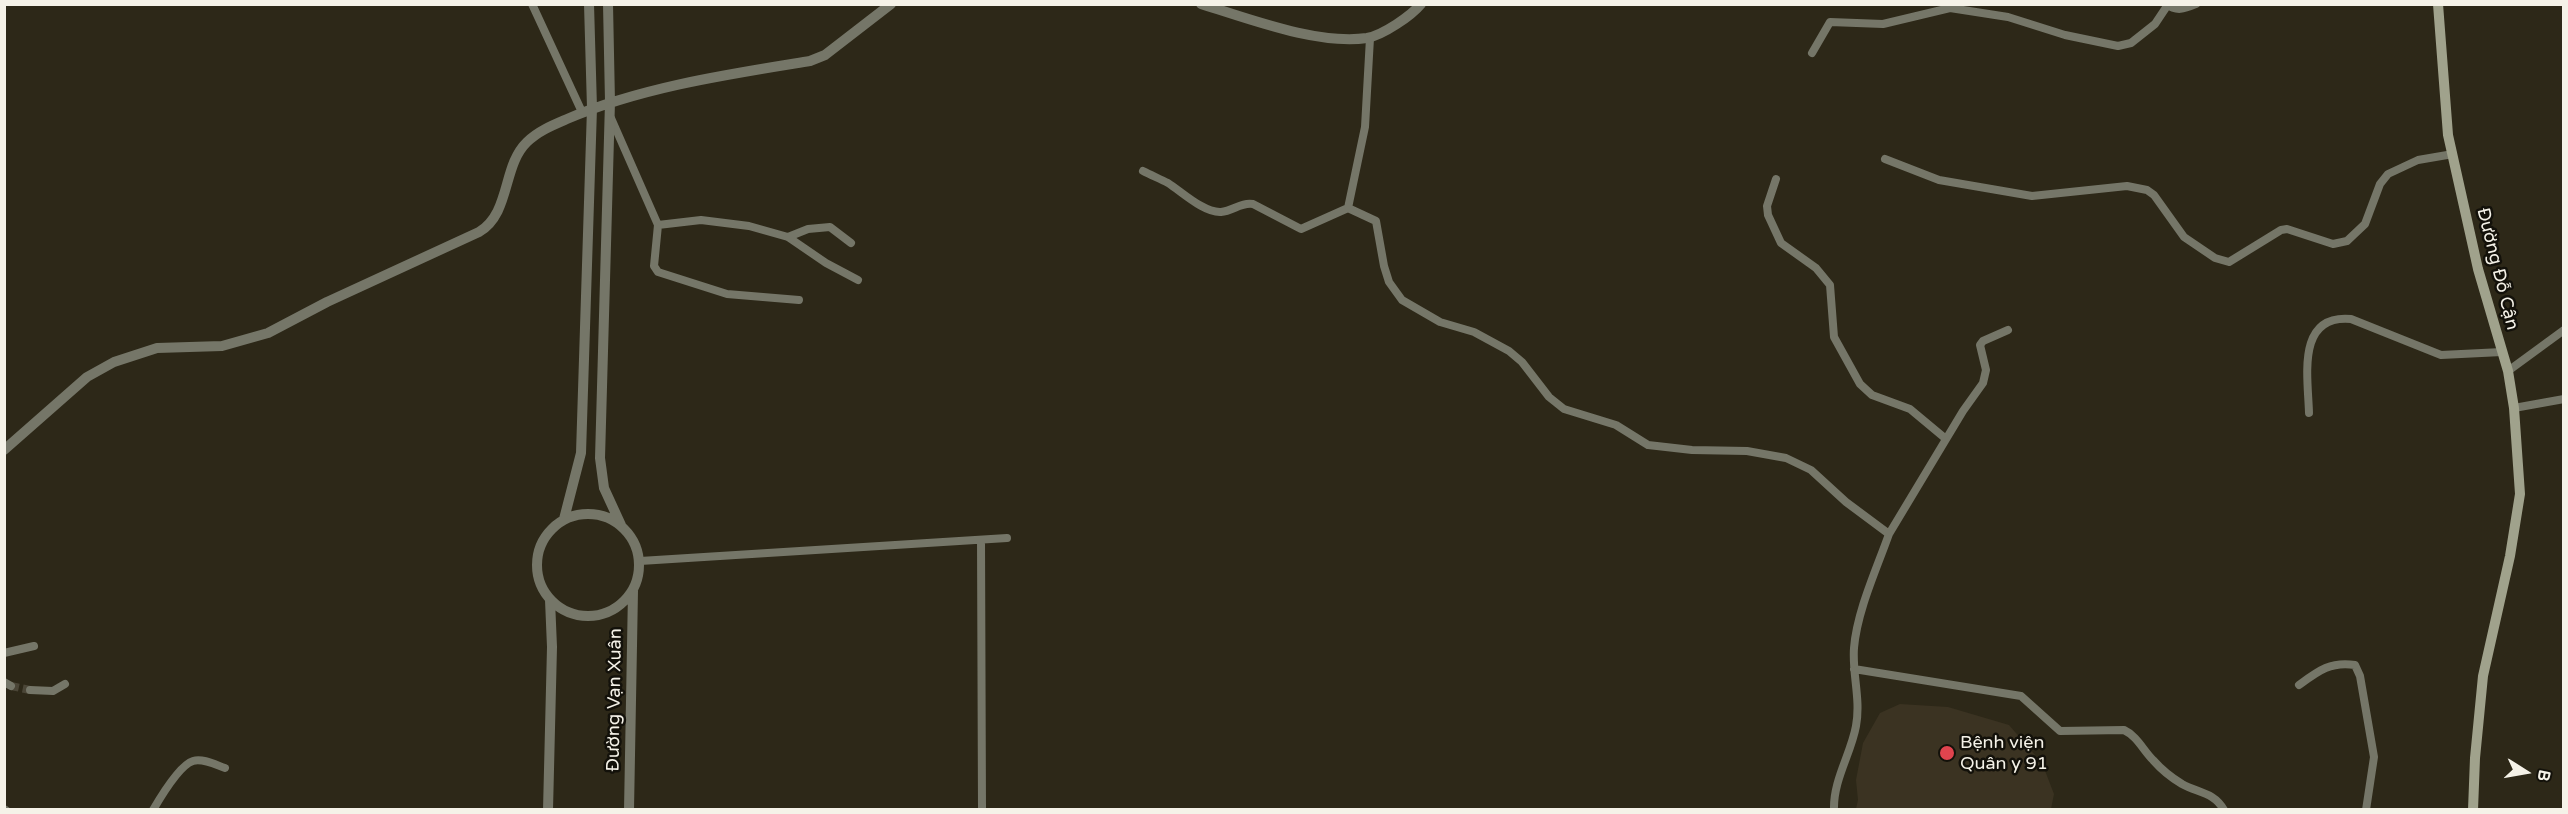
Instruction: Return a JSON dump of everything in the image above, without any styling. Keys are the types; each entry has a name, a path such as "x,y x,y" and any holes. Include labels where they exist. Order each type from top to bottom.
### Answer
{"main road":[{"name":"Đường Đỗ Cận","path":"2438,4 2448,135 2478,270 2508,371 2514,408 2520,494 2510,556 2483,676 2475,758 2473,810"}],"street":[{"path":"532,4 587,110"},
{"path":"564,519 581,453 589,4"},
{"path":"608,4 610,115 600,458 604,488 621,525 634,541 640,561 639,577 633,591 623,604 609,613 594,617 570,613 550,600 537,572 538,556 543,541 552,529 564,519 583,514 603,516 621,525"},
{"path":"4,450 87,377 114,362 157,348 222,346 268,333 327,302 480,232 489,226 495,217 517,156 526,142 540,132 587,110 635,94 810,61 825,55 891,4"},
{"path":"1201,4 1312,36 1370,38 1412,16 1421,4"},
{"path":"1812,53 1830,22 1883,24 1946,8 2008,17 2076,38 2118,46 2131,43 2155,24 2167,5 2174,9 2182,9 2196,4"},
{"path":"1348,208 1365,127 1370,38"},
{"path":"610,115 658,225 654,266 658,272 727,294 799,300"},
{"path":"1885,159 1939,180 2032,196 2127,186 2138,187 2154,195 2184,237 2215,258 2229,262 2287,229 2333,244 2347,241 2366,224 2380,184 2388,174 2418,160 2453,154"},
{"path":"1143,171 1167,183 1190,200 1213,210 1223,212 1245,203 1253,204 1301,230 1348,208 1376,220 1384,266 1389,282 1395,291 1408,304 1440,322 1474,332 1517,356 1549,397 1564,409 1608,422 1648,445 1692,450 1747,451 1786,458 1811,470 1846,502 1889,534"},
{"path":"1776,179 1767,206 1768,215 1781,243 1816,268 1830,285 1834,337 1860,384 1872,395 1910,409 1946,439"},
{"path":"658,225 711,220 738,223 788,237 826,263 858,280"},
{"path":"788,237 808,229 830,227 850,243"},
{"path":"2308,413 2309,346 2314,333 2324,322 2337,318 2351,319 2441,355 2502,352"},
{"path":"1834,810 1837,786 1855,733 1858,715 1859,697 1854,669 1854,644 1864,604 1889,534 1986,377 1980,345 1983,341 2008,330"},
{"path":"2508,371 2564,330"},
{"path":"2514,408 2564,399"},
{"path":"640,561 1007,538"},
{"path":"981,540 982,810"},
{"name":"Đường Vạn Xuân","path":"629,810 633,591"},
{"path":"548,810 552,647 550,600"},
{"path":"4,653 34,646"},
{"path":"2299,685 2323,667 2343,663 2355,665 2361,676 2374,750 2366,810"},
{"path":"1854,669 2021,696 2060,731 2124,730 2153,761 2182,784 2207,793 2219,801 2224,810"},
{"path":"30,690 53,691 65,684"},
{"path":"153,810 162,793 193,761 203,760 225,768"}],"shaded area":[{"name":"Bệnh viện Quân y 91","path":"1900,704 1948,707 2009,725 2042,763 2054,794 2051,809 1856,809 1858,800 1856,780 1863,743 1880,713"}],"tunnel":[{"path":"11,686 30,690"}],"place":[{"name":"Bệnh viện Quân y 91","path":"1947,753"}]}
